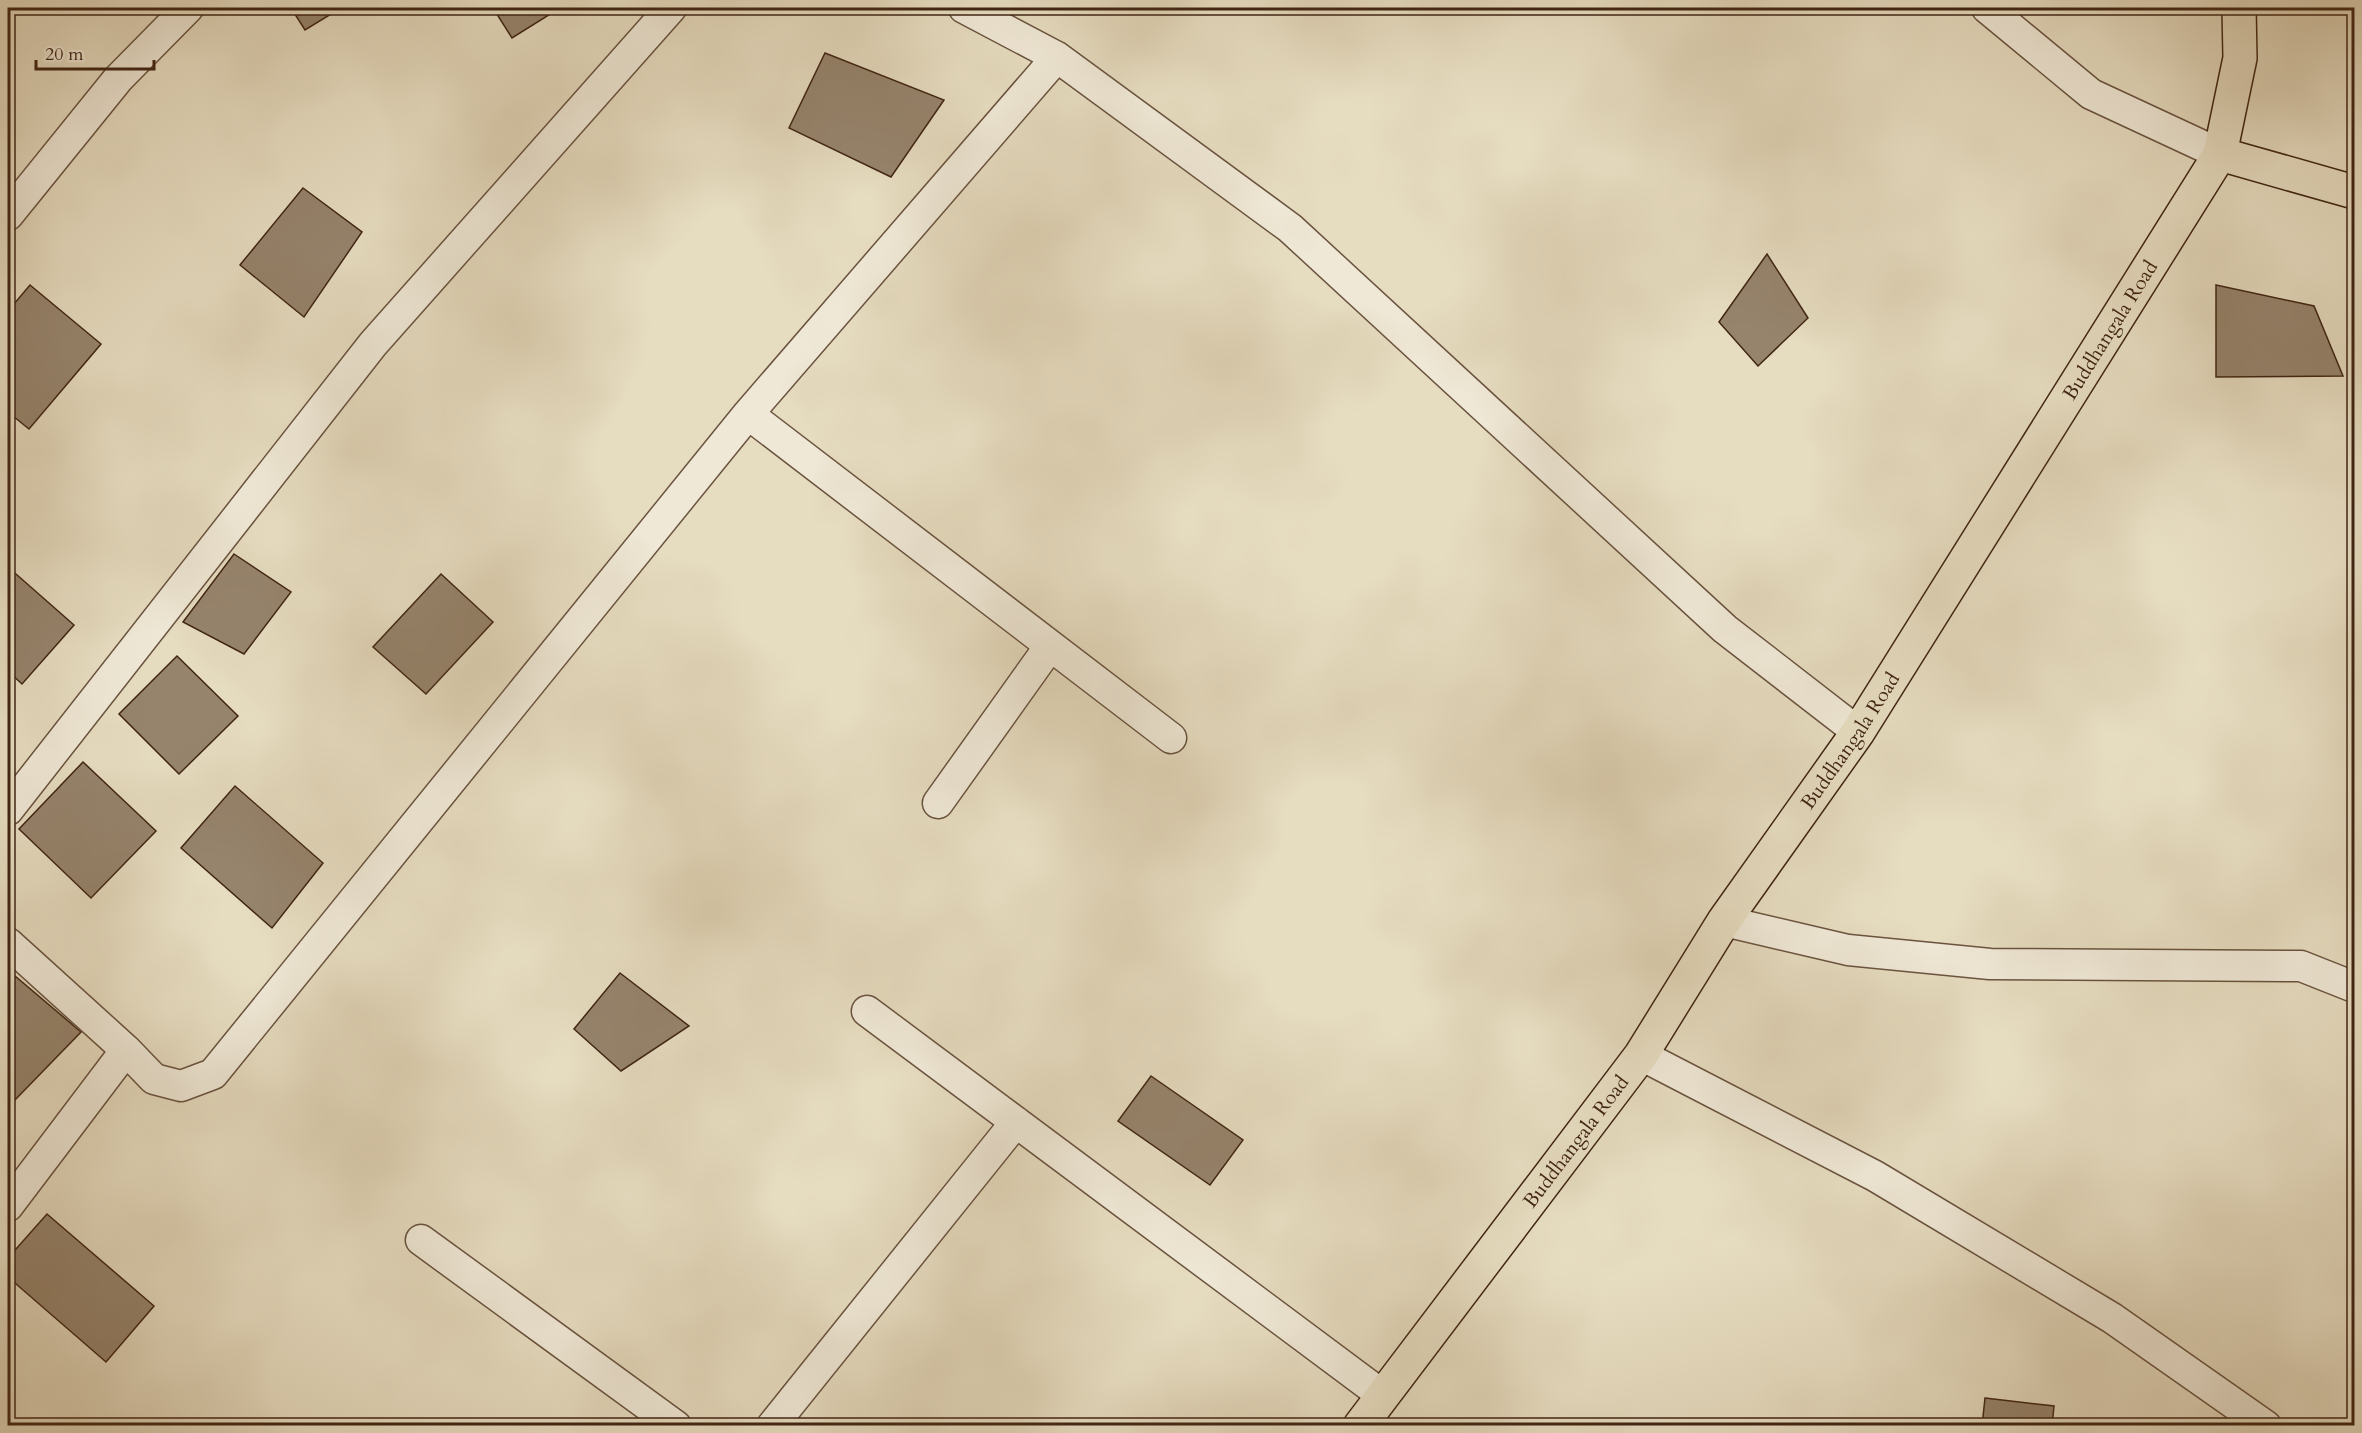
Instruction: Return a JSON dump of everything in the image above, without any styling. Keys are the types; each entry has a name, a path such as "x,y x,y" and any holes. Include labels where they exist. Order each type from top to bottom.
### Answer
{"main road":[{"name":"Buddhangala Road","path":"1360,1425 1641,1055 1724,921 1858,732 2220,154 2240,58 2238,8"},
{"path":"2220,154 2355,192"}],"street":[{"path":"8,214 118,79 188,8"},
{"path":"8,810 373,344 671,8"},
{"path":"964,8 1057,57 1290,228 1725,630 1858,732"},
{"path":"1987,8 2091,94 2220,154"},
{"path":"8,943 126,1050 154,1079 181,1086 213,1074 748,414 1057,57"},
{"path":"748,414 1171,738"},
{"path":"938,803 1050,646"},
{"path":"1724,921 1848,950 1990,964 2301,966 2355,987"},
{"path":"867,1011 1382,1395"},
{"path":"8,1206 126,1050"},
{"path":"1641,1055 1875,1176 2112,1318 2266,1425"},
{"path":"772,1425 1016,1122"},
{"path":"421,1240 676,1425"}],"building":[{"path":"291,8 341,8 305,30"},
{"path":"493,8 560,8 512,38"},
{"path":"825,53 944,100 891,177 789,128"},
{"path":"303,188 362,232 304,317 240,265"},
{"path":"1767,254 1808,318 1758,366 1719,322"},
{"path":"30,285 101,344 29,429 8,412 8,311"},
{"path":"2216,285 2314,306 2343,376 2216,377"},
{"path":"234,554 291,592 244,654 183,622"},
{"path":"8,567 74,625 22,684 8,671"},
{"path":"441,574 493,622 426,694 373,647"},
{"path":"177,656 238,716 179,774 119,714"},
{"path":"83,762 156,831 91,898 19,829"},
{"path":"235,786 323,863 272,928 181,848"},
{"path":"8,970 81,1032 14,1101 8,1096"},
{"path":"620,973 689,1026 621,1071 574,1029"},
{"path":"1151,1076 1243,1140 1210,1185 1118,1121"},
{"path":"47,1214 154,1306 106,1362 8,1277 8,1258"},
{"path":"1985,1398 2054,1406 2052,1426 1982,1426"}]}
